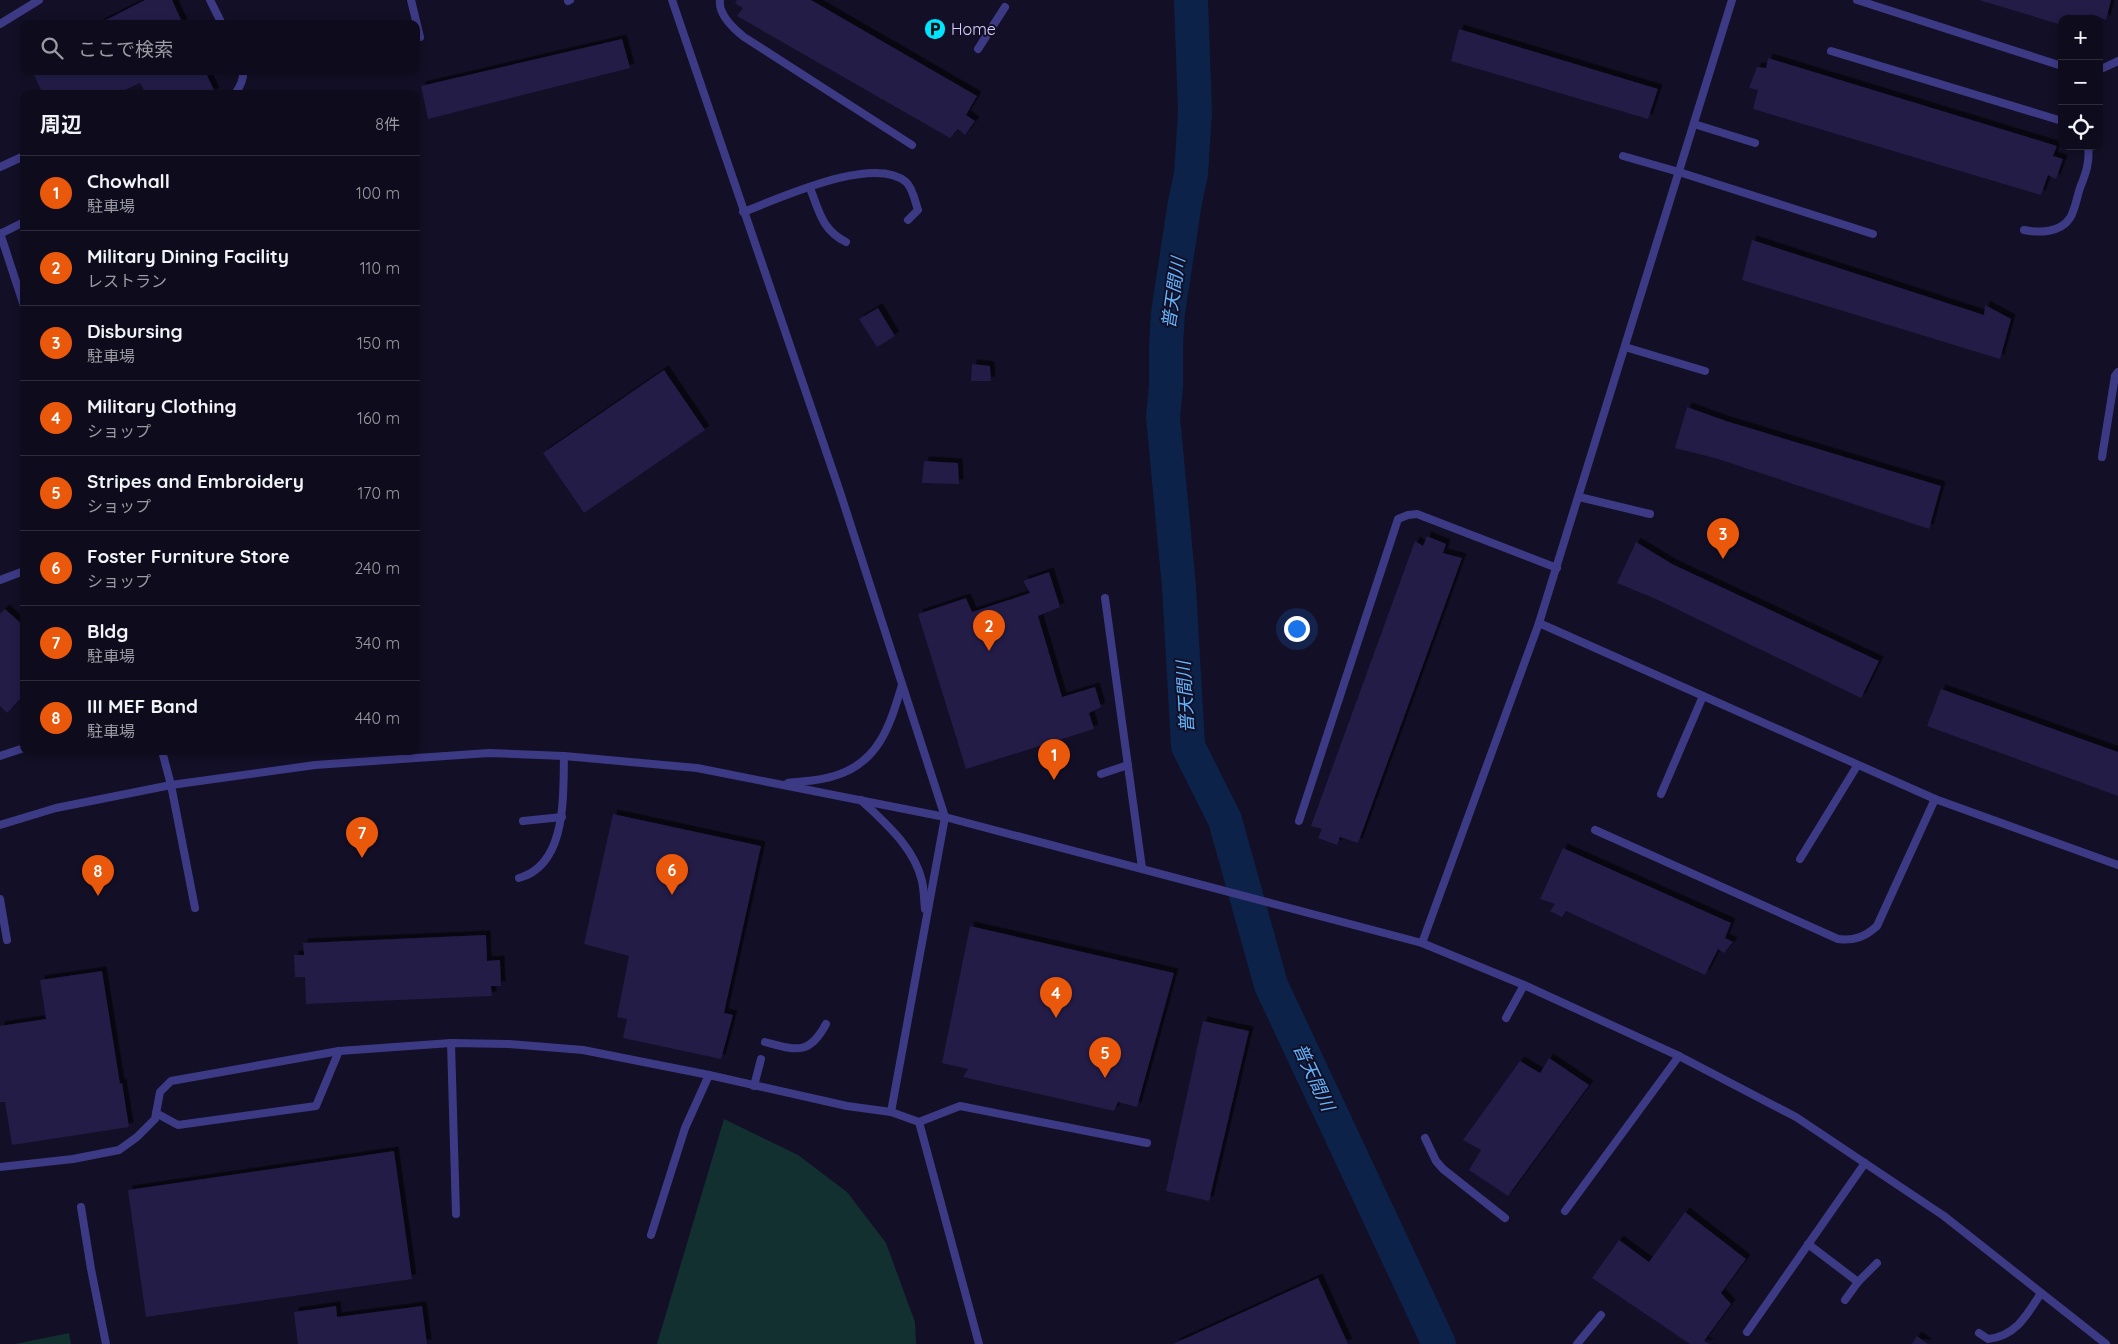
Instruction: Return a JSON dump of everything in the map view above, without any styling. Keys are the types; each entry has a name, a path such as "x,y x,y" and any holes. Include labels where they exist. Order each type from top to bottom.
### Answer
{"lane":[{"path":"0,24 39,0"},
{"path":"210,0 220,20"},
{"path":"411,0 416,20"},
{"path":"672,0 840,492 945,817 891,1112"},
{"path":"720,0 720,5 732,28 912,145"},
{"path":"1422,943 1539,623 1732,0"},
{"path":"1857,0 2058,65"},
{"path":"978,49 1005,7"},
{"path":"1831,51 2058,120"},
{"path":"2103,68 2118,61"},
{"path":"238,90 244,75"},
{"path":"1694,124 1755,143"},
{"path":"2024,230 2038,233 2048,232 2061,226 2070,218 2090,160 2089,150"},
{"path":"1624,156 1873,234"},
{"path":"0,167 20,158"},
{"path":"743,212 852,174 874,171 891,175 906,182 918,210 908,220"},
{"path":"810,188 825,227 834,236 846,242"},
{"path":"20,224 0,234 20,294"},
{"path":"1625,347 1705,371"},
{"path":"2102,457 2115,376 2118,372"},
{"path":"1579,497 1650,514"},
{"path":"1299,821 1398,520 1408,515 1417,514 1557,568"},
{"path":"0,580 20,573"},
{"path":"1105,598 1142,868"},
{"path":"1539,623 1857,766 1935,799 2118,865"},
{"path":"781,784 834,776 861,763 876,748 889,726 902,685"},
{"path":"1661,794 1703,696"},
{"path":"0,756 20,749"},
{"path":"0,825 56,808 171,785 315,764 489,753 564,756 697,768 945,817 1274,902 1422,943 1524,985 1679,1056 1796,1117 1944,1216 2106,1344"},
{"path":"163,755 171,785 195,908"},
{"path":"519,878 530,874 548,859 562,818 564,756"},
{"path":"1101,774 1128,765"},
{"path":"1800,859 1857,766"},
{"path":"1595,830 1838,939 1850,940 1869,934 1877,926 1935,799"},
{"path":"860,800 894,833 916,864 922,882 926,918"},
{"path":"523,822 562,818"},
{"path":"0,899 7,940"},
{"path":"1506,1018 1524,985"},
{"path":"765,1042 796,1050 808,1046 820,1036 826,1024"},
{"path":"451,1043 456,1214"},
{"path":"0,1167 73,1159 120,1150 137,1137 155,1119 160,1092 171,1081 339,1051 451,1043 509,1044 583,1050 710,1075 847,1106 891,1112 919,1122 960,1106 1147,1143"},
{"path":"156,1113 178,1125 316,1106 339,1051"},
{"path":"1565,1211 1679,1056"},
{"path":"754,1086 761,1059"},
{"path":"651,1235 685,1128 710,1075"},
{"path":"919,1122 979,1344"},
{"path":"1425,1138 1436,1161 1505,1218"},
{"path":"1748,1332 1865,1163"},
{"path":"81,1207 90,1269 106,1344"},
{"path":"1808,1244 1858,1282"},
{"path":"1845,1300 1858,1282 1877,1263"},
{"path":"1980,1333 1988,1339 1999,1338 2011,1332 2023,1322 2041,1293"},
{"path":"1577,1344 1601,1315"}],"green space":[{"path":"724,1119 798,1155 847,1192 886,1243 915,1322 916,1344 657,1344"},
{"path":"69,1333 71,1344 15,1344"}],"building":[{"path":"145,0 172,0 181,20 106,20"},
{"path":"737,0 811,0 977,96 966,115 975,121 965,135 958,129 950,138 737,16 743,8 735,3"},
{"path":"1979,0 2111,0 2106,20 2103,19 2103,15 2058,15 2058,24"},
{"path":"1459,29 1658,89 1648,119 1451,61"},
{"path":"622,39 630,68 428,119 421,86"},
{"path":"1768,58 2057,146 2053,156 2063,159 2056,179 2048,175 2041,195 1753,109 1758,90 1749,88 1757,67 1766,68"},
{"path":"34,75 207,75 214,90 144,90 140,83 125,90 41,90"},
{"path":"1752,240 1984,315 1985,305 2011,319 2000,359 1742,280"},
{"path":"878,308 895,336 877,347 859,319"},
{"path":"972,364 990,366 991,381 971,381"},
{"path":"664,370 705,430 584,513 543,453"},
{"path":"1687,407 1726,421 1941,486 1929,529 1715,458 1675,448"},
{"path":"924,461 958,463 959,484 922,483"},
{"path":"1427,536 1446,544 1443,553 1462,558 1358,843 1340,837 1337,845 1318,838 1322,829 1311,826 1415,541 1423,546"},
{"path":"1636,542 1672,564 1879,661 1861,698 1656,599 1617,583"},
{"path":"1049,572 1060,607 1038,616 1062,697 1095,687 1101,707 1089,713 1094,729 966,769 918,614 966,598 972,612 1030,593 1023,581"},
{"path":"5,609 20,622 20,699 7,713 0,706 0,614"},
{"path":"1941,689 2118,752 2118,796 1927,726"},
{"path":"613,814 761,846 724,1013 733,1015 721,1059 623,1038 627,1019 617,1017 629,956 584,944"},
{"path":"1563,848 1731,923 1725,938 1733,942 1724,953 1718,949 1705,975 1566,911 1562,917 1550,911 1555,904 1540,899"},
{"path":"970,926 1174,973 1137,1107 1118,1102 1114,1111 963,1077 968,1069 942,1063"},
{"path":"486,935 487,961 500,960 501,986 491,986 492,996 306,1004 305,977 295,977 294,955 304,955 303,943"},
{"path":"102,971 120,1084 122,1083 129,1127 12,1145 5,1102 0,1102 0,1026 46,1019 40,980"},
{"path":"1203,1021 1249,1031 1209,1201 1166,1191"},
{"path":"1549,1058 1589,1085 1508,1196 1469,1170 1481,1150 1463,1140 1520,1061 1540,1073"},
{"path":"394,1151 412,1279 146,1317 128,1190"},
{"path":"1685,1212 1746,1259 1721,1293 1731,1304 1704,1341 1710,1344 1690,1344 1592,1278 1619,1240 1649,1262"},
{"path":"1318,1278 1348,1344 1173,1344"},
{"path":"336,1306 337,1317 422,1306 427,1344 298,1344 294,1312"},
{"path":"1917,1336 1928,1344 1912,1344"}],"waterway":[{"name":"普天間川","path":"1191,0 1195,112 1191,174 1168,313 1166,386 1163,417 1179,587 1188,746 1225,820 1271,985 1439,1344"}],"place":[{"name":"Home","path":"935,29"},
{"name":"Disbursing","path":"1723,559"},
{"name":"Military Dining Facility","path":"989,651"},
{"name":"Chowhall","path":"1054,780"},
{"name":"Bldg","path":"362,858"},
{"name":"Foster Furniture Store","path":"672,895"},
{"name":"III MEF Band","path":"98,896"},
{"name":"Military Clothing","path":"1056,1018"},
{"name":"Stripes and Embroidery","path":"1105,1078"}]}
